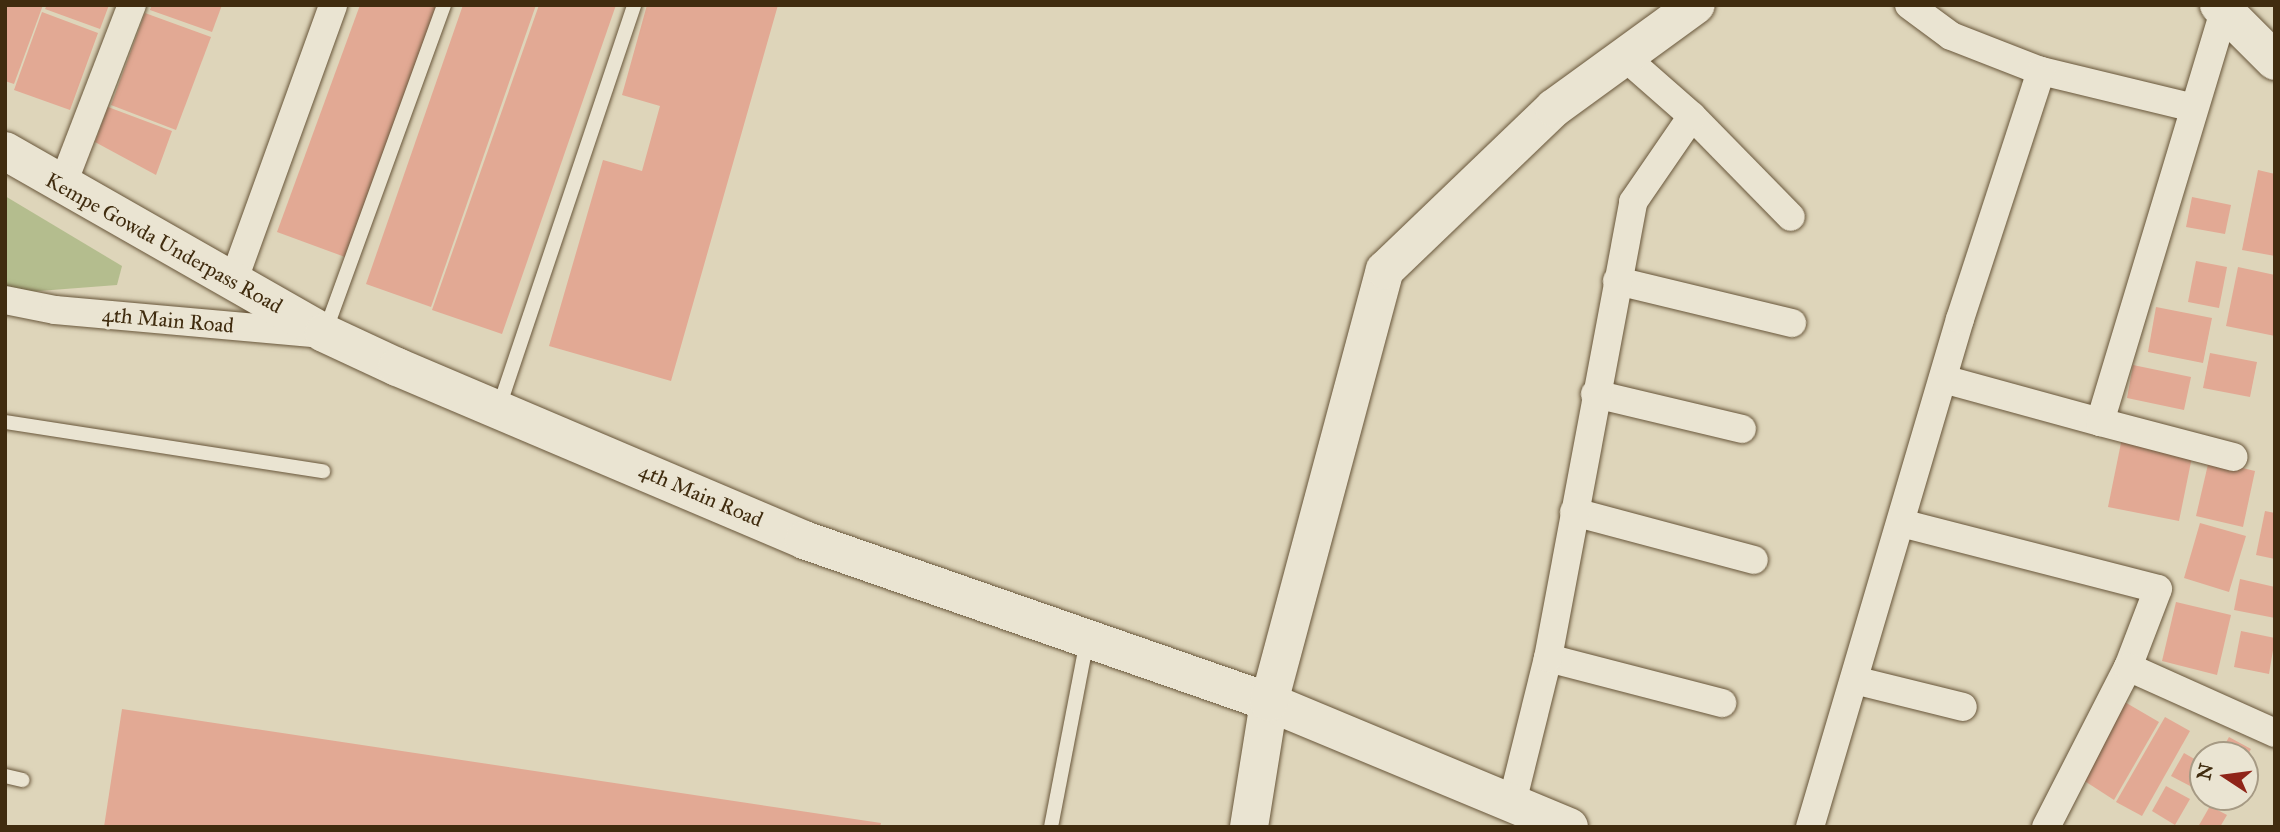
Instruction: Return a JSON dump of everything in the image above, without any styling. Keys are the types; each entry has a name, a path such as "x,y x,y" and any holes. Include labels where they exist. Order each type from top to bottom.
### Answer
{"street":[{"path":"62,186 132,5"},
{"path":"233,282 332,5"},
{"path":"1249,827 1269,702 1385,270 1554,108 1696,5"},
{"path":"1909,5 1951,36 2042,71 2194,108"},
{"path":"2100,422 2222,8 2275,61"},
{"path":"1626,58 1692,116 1791,217"},
{"path":"1810,827 1943,379 2042,71"},
{"path":"1519,812 1633,202 1692,116"},
{"name":"Kempe Gowda Underpass Road","path":"5,152 324,333"},
{"path":"1617,281 1792,323"},
{"name":"4th Main Road","path":"5,300 55,310 324,333 804,540 1269,702"},
{"path":"1943,379 2233,457"},
{"path":"1595,394 1742,429"},
{"path":"1574,512 1754,560"},
{"path":"1901,523 2158,589 2128,667 2046,827"},
{"path":"1548,658 1722,703"},
{"path":"2128,667 2275,733"},
{"path":"1854,680 1963,707"},
{"path":"1269,702 1519,812 1569,827"}],"lane":[{"path":"324,333 444,5"},
{"path":"498,408 634,5"},
{"path":"5,422 323,471"},
{"path":"1051,827 1088,639"},
{"path":"5,776 23,780"}],"green space":[{"path":"5,196 122,266 117,285 26,292 5,289"}],"building":[{"path":"5,5 43,5 14,84 5,81"},
{"path":"47,5 109,5 100,29 45,9"},
{"path":"152,5 222,5 212,32 150,10"},
{"path":"360,5 438,5 345,257 277,232"},
{"path":"463,5 536,5 431,307 366,284"},
{"path":"539,5 616,5 502,334 432,310"},
{"path":"647,5 778,5 671,381 549,346 603,160 642,171 660,106 622,95"},
{"path":"42,12 98,33 70,110 14,90"},
{"path":"145,13 211,37 176,130 111,105"},
{"path":"108,107 172,131 156,175 95,142"},
{"path":"2258,170 2275,174 2275,256 2242,250"},
{"path":"2192,197 2231,205 2225,234 2186,227"},
{"path":"2196,261 2227,267 2219,308 2188,302"},
{"path":"2238,267 2275,275 2275,336 2226,326"},
{"path":"2156,307 2212,318 2203,363 2148,352"},
{"path":"2210,353 2257,362 2250,397 2203,388"},
{"path":"2133,365 2191,377 2184,410 2127,398"},
{"path":"2122,438 2193,452 2179,521 2108,507"},
{"path":"2209,460 2255,471 2243,527 2196,516"},
{"path":"2265,511 2275,513 2275,559 2256,555"},
{"path":"2200,523 2246,536 2229,592 2184,578"},
{"path":"2240,579 2275,587 2275,618 2234,610"},
{"path":"2176,602 2231,615 2217,675 2162,661"},
{"path":"2241,631 2275,638 2269,674 2234,667"},
{"path":"2123,701 2159,722 2114,800 2080,778"},
{"path":"122,709 881,823 880,827 104,827"},
{"path":"2165,717 2190,731 2142,816 2116,802"},
{"path":"2184,753 2189,756 2189,785 2171,776"},
{"path":"2166,786 2189,798 2175,825 2152,811"},
{"path":"2207,811 2219,811 2227,815 2220,827 2198,827"}]}
